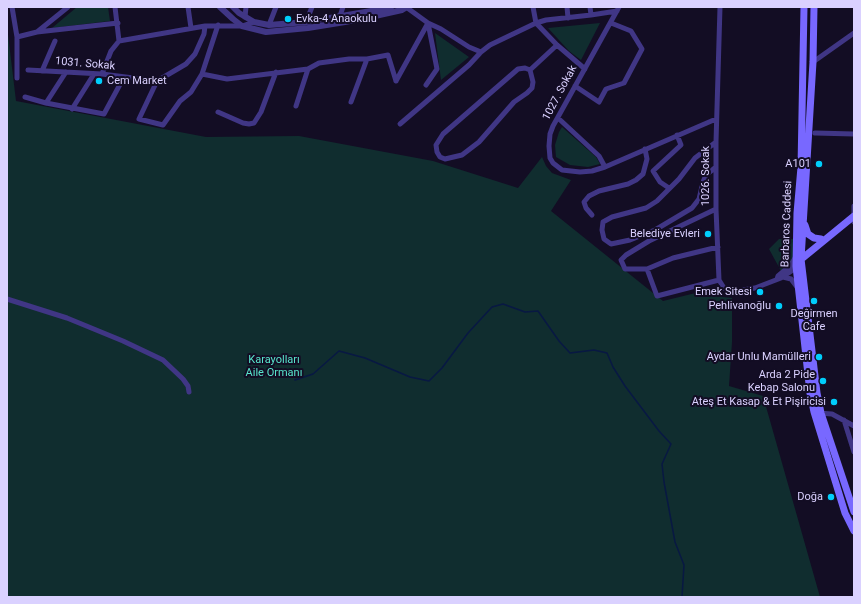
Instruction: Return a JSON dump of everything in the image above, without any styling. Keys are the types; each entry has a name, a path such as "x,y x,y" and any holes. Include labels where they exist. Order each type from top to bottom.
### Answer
{"main road":[{"name":"Barbaros Caddesi","path":"804,7 798,258 817,393 818,413 845,513 854,531"},
{"name":"Barbaros Caddesi","path":"798,258 802,251 804,222 813,62 814,7"},
{"path":"796,266 798,258 854,218"},
{"path":"804,222 808,234 814,238 824,239"},
{"path":"802,251 824,239"},
{"name":"Barbaros Caddesi","path":"796,266 810,393 854,512"}],"street":[{"path":"12,7 17,37 17,78"},
{"path":"37,32 68,7"},
{"path":"102,74 112,51 119,41 115,7"},
{"path":"188,7 191,28"},
{"path":"220,7 232,19 242,26"},
{"path":"234,7 245,17 254,22 269,25 306,22 391,7"},
{"path":"245,17 246,7"},
{"path":"269,25 276,7"},
{"path":"306,22 312,7"},
{"path":"340,16 342,7"},
{"path":"119,41 191,28 218,25 242,26 266,32 308,28 376,16 406,7 428,23 441,29 469,47 481,52"},
{"path":"533,7 536,23 557,45 585,69"},
{"path":"567,7 568,18"},
{"path":"590,7 591,15"},
{"name":"1026. Sokak","path":"719,280 716,209 716,119 720,7"},
{"path":"400,124 490,45 536,23 546,20 591,15 618,9"},
{"name":"1027. Sokak","path":"618,9 550,134 550,158 553,163 562,170 592,171 605,167 716,119"},
{"path":"242,26 254,22"},
{"path":"17,37 37,32 118,23"},
{"path":"202,74 227,79 308,69 319,63 350,59 367,59 388,54 396,81 428,23"},
{"path":"426,85 437,69 428,23"},
{"path":"575,86 599,102 606,89 624,83 642,49 631,31 611,23"},
{"path":"205,26 204,34 195,54 186,64 157,81 139,119 163,125 180,101 191,92 202,74 218,25"},
{"path":"813,62 854,33"},
{"path":"42,71 55,41"},
{"path":"530,70 557,45"},
{"path":"352,102 367,59"},
{"path":"525,68 530,70 533,82 532,88 514,102 478,142 462,155 445,159 440,157 437,152 436,145 443,134 518,70 525,68"},
{"path":"296,106 308,69"},
{"name":"1031. Sokak","path":"28,70 102,74 157,81"},
{"path":"46,103 66,72"},
{"path":"218,112 243,123 254,123 261,112 276,72"},
{"path":"72,109 94,74"},
{"path":"25,97 72,109 104,114 124,78"},
{"path":"558,118 599,156 605,167"},
{"path":"815,133 854,134"},
{"path":"669,188 660,182 653,171 681,145 677,135"},
{"path":"716,142 695,158 658,201 646,208 612,217 603,222 602,230 604,239 611,244 630,240 656,230 692,208 699,199 706,175 716,167"},
{"path":"592,214 586,208 584,202 589,196 599,191 628,184 636,180 642,174 647,159 646,149"},
{"path":"854,206 854,218"},
{"path":"716,209 649,241 626,255 621,260 625,268 647,268 673,258 718,246"},
{"path":"776,280 778,276 798,258"},
{"path":"647,268 657,296 719,280 721,285 728,291 760,287 783,277 796,266"},
{"path":"783,277 791,279 798,288"},
{"path":"7,299 66,318 123,341 163,360 183,379 190,392"},
{"path":"818,413 832,414 854,425"},
{"path":"844,420 854,452"}],"green space":[{"path":"77,7 108,7 110,21 52,28"},
{"path":"600,23 581,60 569,51 548,28"},
{"name":"Karayolları Aile Ormanı","path":"7,26 16,101 206,137 299,136 433,161 518,188 542,157 546,166 552,173 571,180 551,211 663,301 712,289 715,293 723,297 732,298 732,342 729,386 763,396 820,597 7,597"},
{"path":"435,33 469,57 441,80"},
{"path":"562,127 596,157 600,164 588,167 570,165 556,157 555,145"},
{"path":"779,239 794,239 793,261 781,271 769,249"}],"waterway":[{"path":"295,380 313,374 339,351 365,358 410,377 429,381 442,368 468,333 492,307 503,304 525,312 538,311 559,341 570,353 594,350 607,353 613,367 625,386 659,431 671,444 662,464 675,542 684,565 682,597"}],"place":[{"name":"Evka-4 Anaokulu","path":"288,19"},
{"name":"Cem Market","path":"99,81"},
{"name":"A101","path":"819,164"},
{"name":"Belediye Evleri","path":"708,234"},
{"name":"Emek Sitesi","path":"760,292"},
{"name":"Değirmen Cafe","path":"814,301"},
{"name":"Pehlivanoğlu","path":"779,306"},
{"name":"Aydar Unlu Mamülleri","path":"819,357"},
{"name":"Arda 2 Pide Kebap Salonu","path":"823,381"},
{"name":"Ateş Et Kasap & Et Pişiricisi","path":"834,402"},
{"name":"Doğa","path":"831,497"}]}
